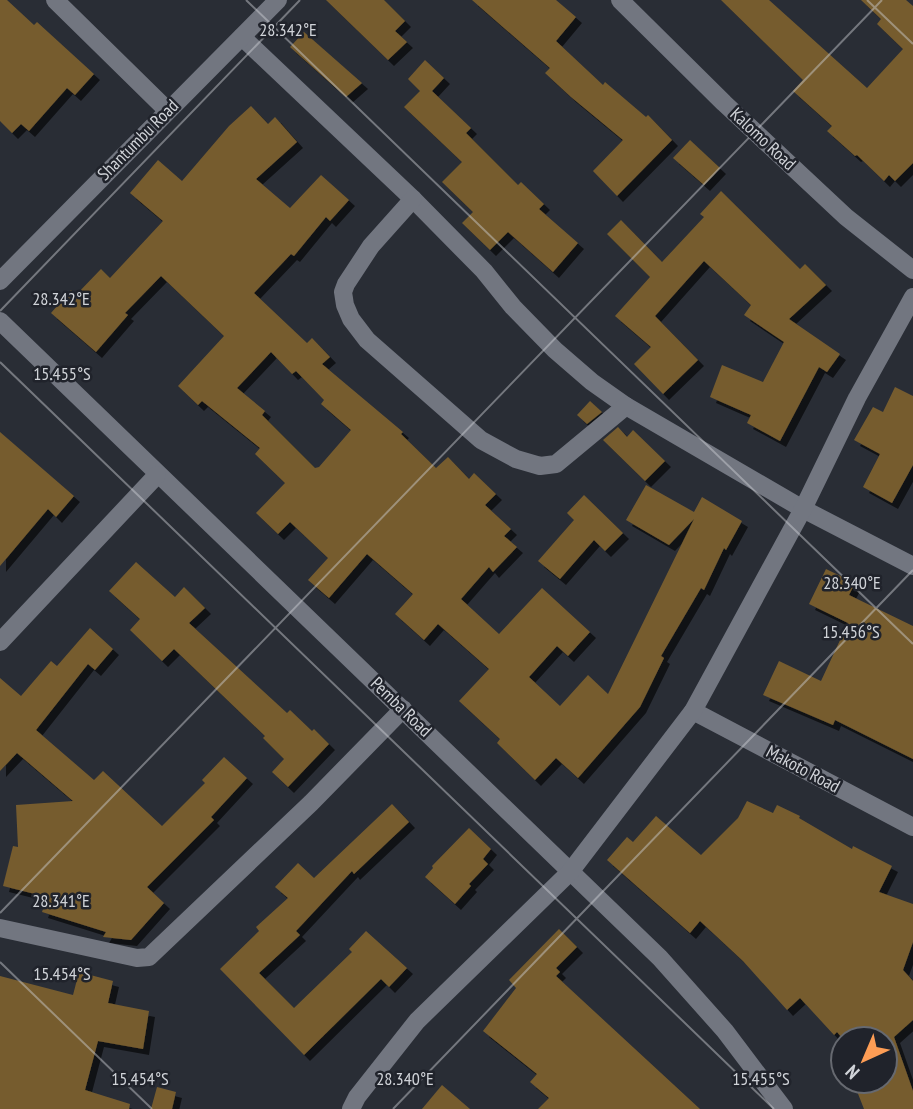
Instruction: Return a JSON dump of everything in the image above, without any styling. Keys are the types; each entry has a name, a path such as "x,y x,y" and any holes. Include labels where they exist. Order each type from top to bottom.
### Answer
{"street":[{"path":"55,0 167,110"},
{"name":"Shantumbu Road","path":"0,281 278,0"},
{"name":"Kalomo Road","path":"620,0 724,103 846,217 913,270"},
{"path":"242,37 413,199 484,271 513,307 555,350 592,382 625,406 803,509 913,566"},
{"path":"413,199 371,246 343,292 351,319 367,340 481,440 516,459 540,466 556,464 625,406"},
{"path":"351,1109 357,1097 417,1021 570,872 693,710 803,509 857,398 913,297"},
{"name":"Pemba Road","path":"0,321 660,958 716,1020 784,1109"},
{"path":"0,642 157,475"},
{"path":"0,929 136,958 149,957 302,813 403,709"},
{"name":"Makoto Road","path":"693,710 913,828"}],"building":[{"path":"0,0 7,0 34,25 37,22 94,74 75,95 67,88 29,131 21,124 12,133 0,121"},
{"path":"326,0 384,0 405,21 395,31 407,42 388,60"},
{"path":"472,0 556,0 576,17 556,41 603,85 605,82 646,117 648,115 672,140 617,196 593,171 623,140 545,73 550,68"},
{"path":"721,0 769,0 867,88 903,49 877,24 881,19 861,0 906,0 913,6 913,163 895,181 889,175 884,181 827,131 832,126 793,91 803,80"},
{"path":"304,32 362,83 346,97 290,47"},
{"path":"425,60 444,78 432,91 471,128 466,133 518,185 521,182 544,204 539,209 578,243 553,272 508,232 490,250 462,223 473,212 442,182 462,162 404,107 420,91 408,79"},
{"path":"251,106 268,124 275,117 297,142 256,179 290,208 321,175 349,200 330,221 326,217 294,256 291,254 254,293 307,343 312,338 330,357 322,364 403,432 401,434 436,468 448,457 469,479 474,473 496,494 485,505 511,529 504,536 517,547 493,572 489,567 461,599 499,634 542,588 590,632 568,656 557,646 529,677 560,706 588,675 608,694 694,519 669,545 626,520 646,485 694,512 702,497 742,521 726,550 724,548 704,590 701,588 661,656 664,658 640,707 578,778 556,758 535,780 497,743 500,739 459,701 489,669 438,624 424,640 395,614 413,594 367,554 329,598 308,580 328,558 290,522 278,534 256,513 285,483 255,454 260,448 202,401 198,405 178,386 224,336 161,276 125,313 128,315 96,352 51,313 71,290 76,295 101,269 110,278 163,221 130,193 158,160 182,181 229,126","holes":["271,352 292,374 296,371 324,400 321,404 351,430 319,467 315,468 262,415 265,411 237,388"]},
{"path":"690,140 720,168 704,185 673,158"},
{"path":"721,191 800,269 805,264 826,285 789,319 840,354 827,372 819,367 780,441 747,423 751,415 710,397 722,365 763,382 784,342 744,315 751,305 704,261 655,316 698,360 663,394 634,364 651,347 615,316 650,277 607,234 621,220 662,262 704,217 700,214"},
{"path":"895,387 913,396 913,465 892,503 863,487 880,454 854,440 873,407 883,412"},
{"path":"590,401 602,412 587,424 577,415"},
{"path":"618,427 627,437 633,430 665,461 645,481 603,440"},
{"path":"0,432 74,496 56,517 48,509 0,566"},
{"path":"584,495 623,533 605,551 594,540 560,579 538,561 574,520 567,513"},
{"path":"136,562 175,597 184,587 205,608 189,623 287,713 290,710 329,744 288,787 272,772 284,759 263,738 265,736 174,649 162,661 130,630 140,619 109,591"},
{"path":"826,569 855,583 849,595 913,626 913,759 835,720 833,725 763,695 779,661 821,681 848,623 809,604"},
{"path":"90,628 113,649 95,670 88,664 36,730 94,780 103,771 162,826 205,783 202,780 224,757 247,778 211,817 214,820 147,887 164,903 131,940 103,937 106,932 42,912 47,897 3,886 13,846 18,847 16,805 73,801 17,753 0,771 0,678 21,696 51,661 57,666"},
{"path":"747,801 773,813 777,805 800,816 799,818 852,849 853,846 892,866 879,892 913,904 913,942 903,970 913,981 913,1020 899,1033 899,1025 829,1025 829,1030 800,998 787,1010 743,961 700,921 690,933 607,860 627,837 633,842 656,816 701,855 738,818"},
{"path":"392,804 409,822 354,874 352,871 296,931 300,935 259,973 294,1008 352,952 349,949 366,931 407,968 389,987 381,979 304,1055 220,969 259,931 256,927 288,898 275,887 298,863 314,878"},
{"path":"469,828 491,849 483,859 488,864 455,904 425,877 432,866"},
{"path":"559,929 577,947 556,968 560,972 556,976 700,1109 538,1109 549,1098 530,1082 537,1074 483,1031 516,988 509,980"},
{"path":"79,972 113,981 108,1003 149,1011 143,1049 98,1041 85,1090 130,1104 129,1109 0,1109 0,976 73,995"},
{"path":"899,1051 913,1091 913,1109 864,1109 858,1095 899,1095"},
{"path":"442,1085 470,1109 422,1109"},
{"path":"157,1087 176,1092 172,1109 151,1109"}]}
